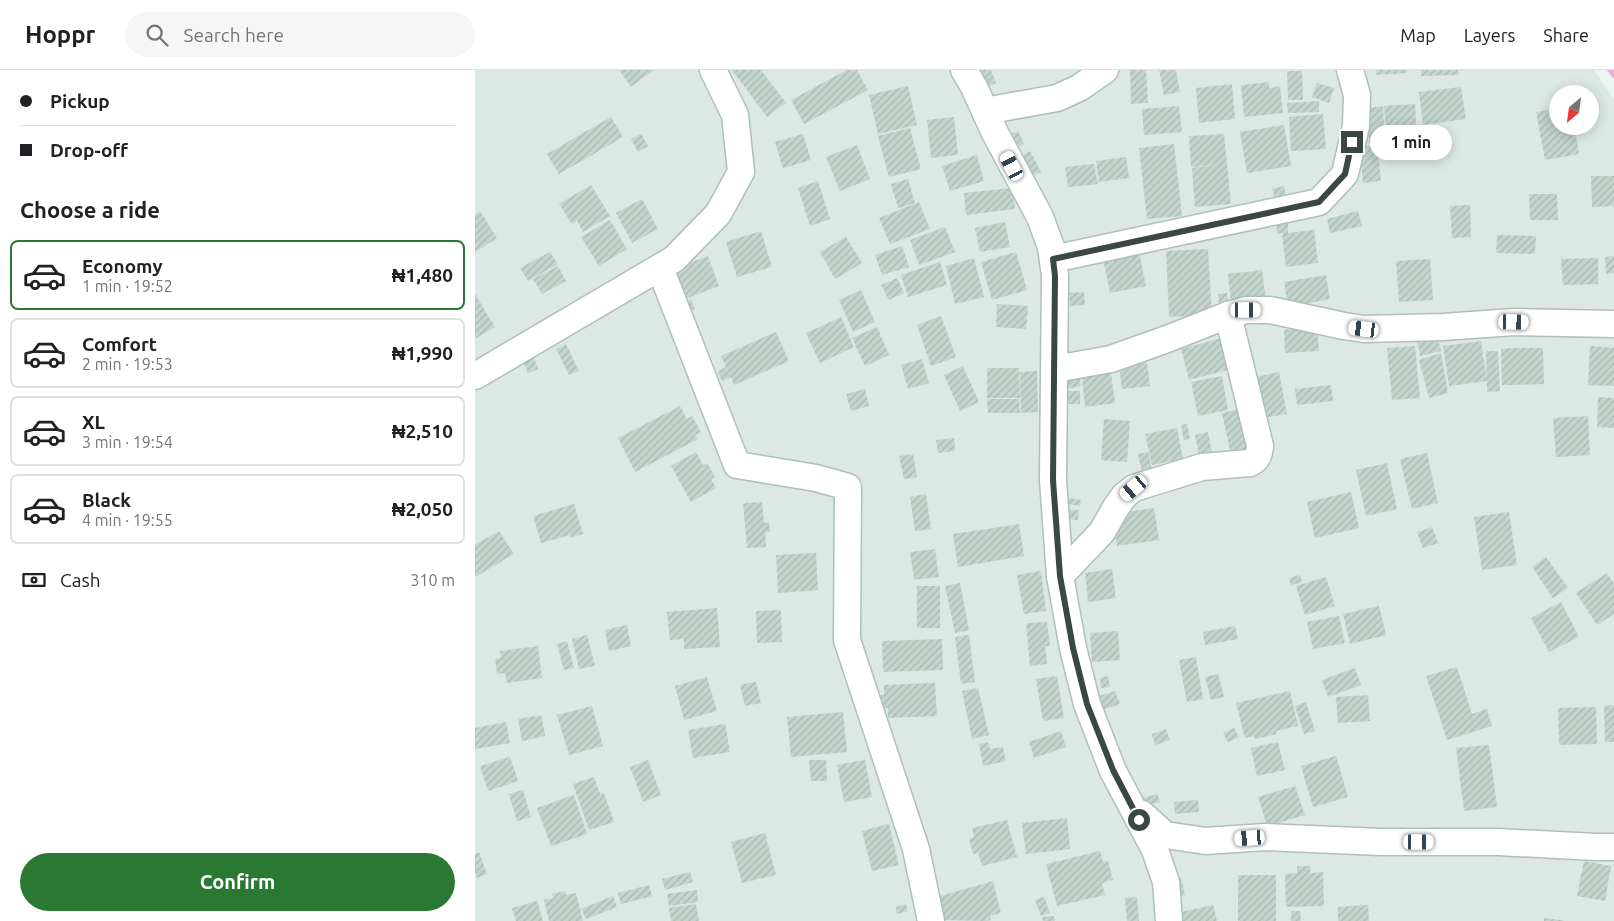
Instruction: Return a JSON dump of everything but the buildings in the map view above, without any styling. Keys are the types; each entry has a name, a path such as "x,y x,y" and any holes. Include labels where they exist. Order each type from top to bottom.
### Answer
{"street":[{"path":"475,376 674,260 718,214 741,172 735,115 713,70"},
{"path":"964,70 1040,217 1051,247 1055,276 1053,480 1060,576 1073,648 1087,704 1113,770 1155,850 1166,882 1169,921"},
{"path":"985,111 1057,98 1079,88 1105,70"},
{"path":"1053,259 1319,202 1345,174 1356,126 1357,95 1350,70"},
{"path":"660,268 737,465 816,478 848,488 847,640 916,849 931,921"},
{"path":"1055,369 1111,359 1246,310 1269,310 1364,329 1443,327 1514,322 1614,324"},
{"path":"1060,576 1102,532 1115,508 1124,496 1134,488 1202,467 1249,463 1257,460 1260,446 1228,315"},
{"path":"1132,806 1165,835 1205,842 1265,837 1381,842 1498,842 1614,847"}],"shaded area":[{"path":"475,70 1594,70 1614,100 1614,921 475,921"}],"waterway":[{"path":"1610,70 1614,75"}],"route":[{"path":"1139,820 1113,770 1087,704 1073,648 1060,576 1053,480 1055,369 1055,276 1053,259 1319,202 1345,174 1352,142"}]}
